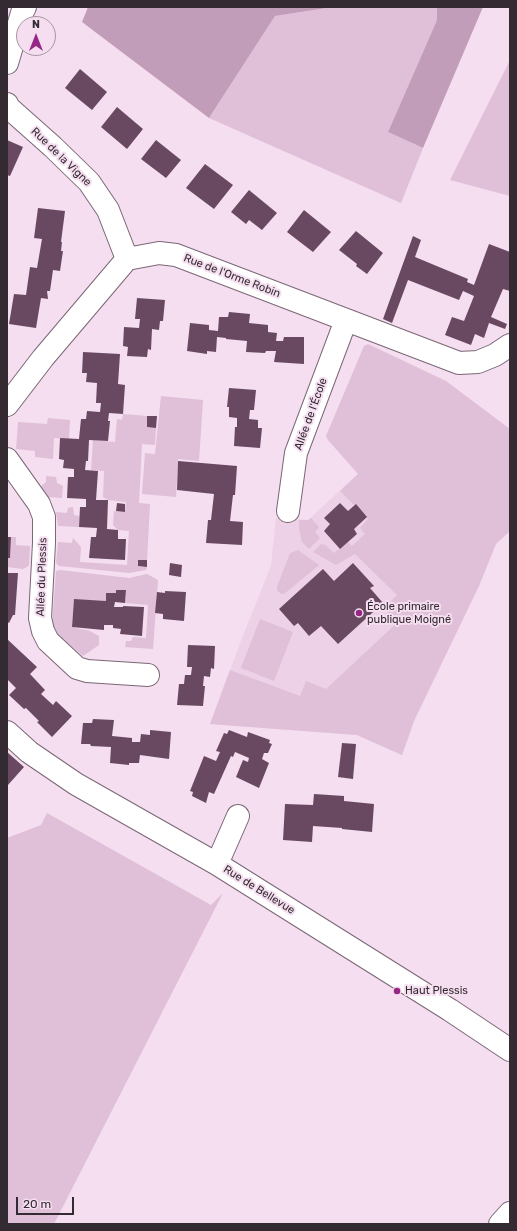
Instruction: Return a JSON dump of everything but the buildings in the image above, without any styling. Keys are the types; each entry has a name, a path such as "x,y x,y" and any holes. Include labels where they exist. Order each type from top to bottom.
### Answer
{"street":[{"path":"7,63 21,9"},
{"name":"Rue de la Vigne","path":"7,104 8,107 53,147 89,182 108,210 127,259"},
{"name":"Rue de l'Orme Robin","path":"127,259 160,253 176,255 460,363 478,362 495,356 510,345"},
{"path":"7,405 43,358 127,259"},
{"name":"Allée de l'École","path":"288,511 296,453 346,320"},
{"name":"Allée du Plessis","path":"7,459 39,504 44,517 40,618 42,631 48,641 77,668 87,672 148,675"},
{"name":"Rue de Bellevue","path":"7,732 29,752 76,784 217,864 450,1010 510,1050"},
{"path":"217,864 238,816"},
{"path":"500,1224 510,1213"}],"shaded area":[{"path":"88,7 328,7 275,16 209,118 82,22"},
{"path":"328,7 437,7 437,20 388,132 423,148 401,203 209,118 275,16"},
{"path":"437,7 483,7 423,148 388,132 437,20"},
{"path":"510,60 510,196 450,180"},
{"path":"368,344 446,381 510,429 510,531 496,544 479,586 414,721 402,755 357,735 210,724 230,670 300,696 306,681 326,689 397,623 384,608 397,595 355,554 336,565 313,552 321,544 324,544 334,553 348,542 352,546 365,534 360,528 368,519 340,491 358,474 326,436 364,346"},
{"path":"161,396 203,400 199,461 178,459 176,497 142,494 145,453 155,454"},
{"path":"123,414 147,416 147,427 156,428 155,445 142,444 139,503 150,504 147,560 138,560 138,566 147,567 146,570 129,573 59,566 56,563 58,542 72,543 73,538 81,547 80,562 127,565 129,531 118,530 113,525 114,511 125,512 126,502 108,500 103,497 104,471 91,470 93,440 115,442 117,419 122,420"},
{"path":"48,418 70,420 69,439 54,438 53,459 35,457 35,451 16,449 18,422 47,424"},
{"name":"École primaire publique Moigné","path":"358,474 411,531 414,721 402,755 357,735 210,724 271,566 276,518 308,520"},
{"path":"46,476 56,477 57,483 63,486 62,498 48,497 41,486 46,482"},
{"path":"73,507 74,515 79,516 79,527 58,526 56,512 67,513 68,508"},
{"path":"311,518 319,527 315,532 320,538 309,549 302,542 299,529 299,520 308,520"},
{"path":"11,537 16,537 16,545 30,546 29,565 23,569 7,567 7,558 10,558"},
{"path":"298,550 319,565 284,594 281,594 277,590 277,587 290,553"},
{"path":"60,570 129,578 147,574 158,580 153,649 125,647 126,641 131,641 133,637 146,638 148,605 125,603 126,591 116,590 116,593 107,593 106,601 74,600 72,627 90,631 99,636 99,645 83,656 56,633 52,625 56,571"},
{"path":"260,619 293,632 274,681 241,668"},
{"path":"47,813 211,905 223,893 54,1224 7,1224 7,838 41,825"}],"place":[{"name":"École primaire publique Moigné","path":"359,613"},
{"name":"Haut Plessis","path":"397,991"}]}
